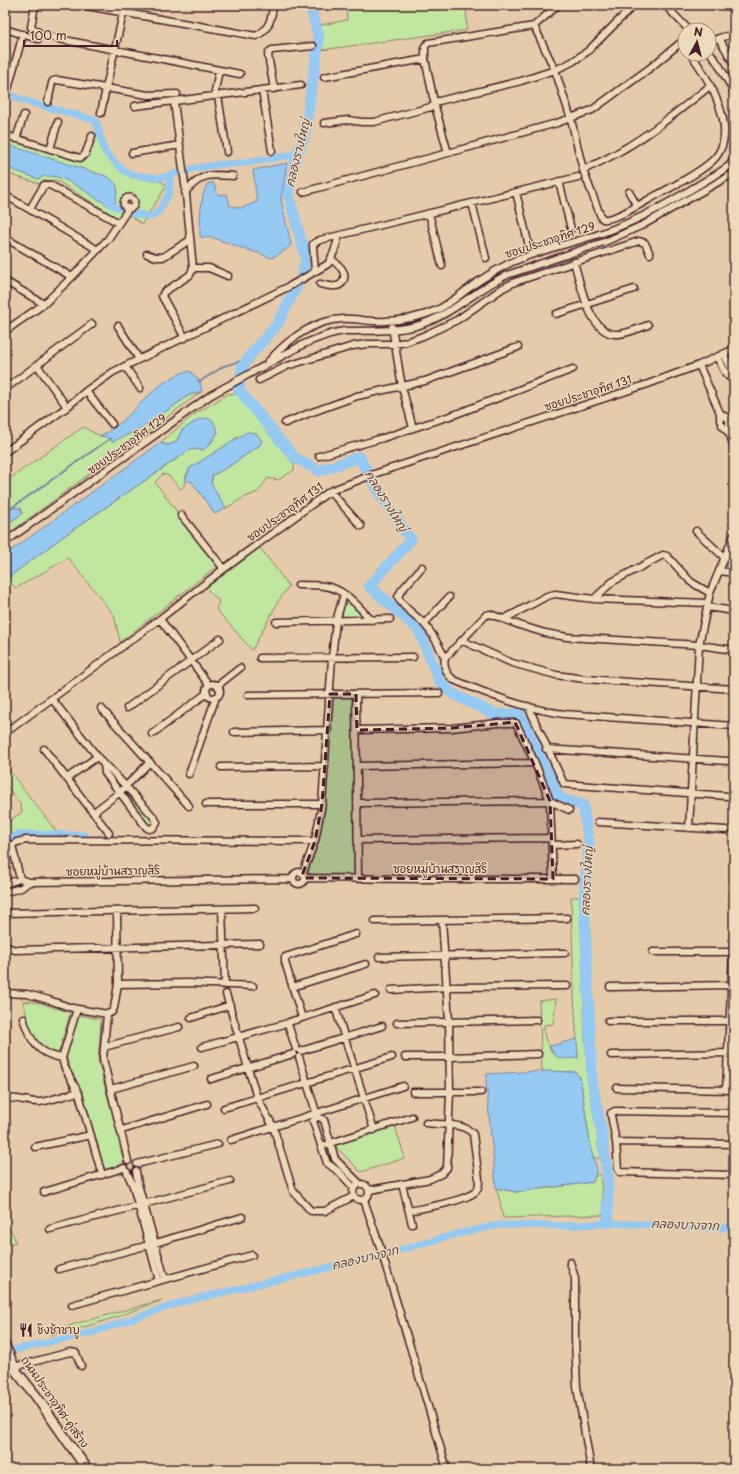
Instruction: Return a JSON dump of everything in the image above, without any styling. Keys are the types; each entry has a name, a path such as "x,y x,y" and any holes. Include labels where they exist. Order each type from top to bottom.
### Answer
{"main road":[{"name":"ถนนประชาอุทิศ-คู่สร้าง","path":"5,1346 12,1363 87,1469"}],"street":[{"path":"35,5 30,25 32,29 41,34 59,39 240,74"},
{"path":"81,5 256,36 261,34 269,23 272,16 273,5"},
{"path":"101,113 125,5"},
{"path":"448,153 425,59 425,46 428,43 534,26 558,5"},
{"path":"665,5 681,22"},
{"path":"324,123 348,120 374,122 555,70 572,62 588,51 632,7"},
{"path":"534,26 555,70 570,118 583,170 602,219 609,219 637,206 686,179 711,162 717,156 721,148 724,135 724,120 718,98 710,86 706,75 697,62"},
{"path":"5,29 38,39"},
{"path":"8,89 23,34"},
{"path":"734,34 719,38 734,64"},
{"path":"274,89 268,56 269,52 272,50 313,46"},
{"path":"303,192 448,153 570,118 592,110 677,47"},
{"path":"324,77 425,59"},
{"path":"717,62 734,91 734,96"},
{"path":"218,70 216,93 227,152"},
{"path":"48,102 52,83 57,80 148,95 177,94"},
{"path":"135,106 174,102 216,93 274,89 301,85"},
{"path":"583,170 610,157 640,139 710,86"},
{"path":"262,90 272,151"},
{"path":"174,102 193,268 190,275 164,292 162,296 184,338"},
{"path":"16,138 24,115"},
{"path":"50,149 58,122"},
{"path":"5,135 80,158 84,155 92,136"},
{"path":"132,153 180,145"},
{"name":"ซอยประชาอุทิศ 129","path":"266,364 304,331 319,324 338,319 391,321 405,319 437,310 479,281 508,264 619,227 657,209 720,172 729,166 734,158"},
{"name":"ซอยประชาอุทิศ 129","path":"5,542 211,396 266,364 310,341 341,332 392,330 416,326 430,321 455,308 501,277 529,266 607,241 643,226 734,173"},
{"path":"185,192 194,182 204,176 233,176"},
{"path":"312,273 313,244 320,240 578,177"},
{"path":"559,181 570,229"},
{"path":"30,209 44,185 50,185 119,223"},
{"path":"516,192 529,246"},
{"path":"629,192 637,206"},
{"path":"5,196 30,209 98,250"},
{"path":"472,203 486,258"},
{"path":"7,327 44,304 72,277 98,250 129,208"},
{"path":"429,213 442,266"},
{"path":"5,452 67,407 86,390 125,366 290,286 325,267 332,259 339,236"},
{"path":"5,238 72,277"},
{"path":"147,254 156,257 163,257 190,240"},
{"path":"259,380 287,366 353,346 367,344 394,344 406,342 423,336 457,320 503,288 515,282 639,241 645,242 650,254"},
{"path":"560,247 564,255"},
{"path":"320,284 336,287 343,281 343,269 332,259"},
{"path":"574,262 587,304 595,322 604,331 623,334 648,324"},
{"path":"193,268 209,268 228,276"},
{"path":"5,281 44,304"},
{"path":"556,314 634,289"},
{"path":"338,319 341,332"},
{"path":"391,321 402,387 413,428"},
{"path":"5,390 92,324"},
{"path":"118,326 140,359"},
{"path":"285,423 357,396 402,387 461,369 518,347"},
{"name":"ซอยประชาอุทิศ 131","path":"5,733 160,619 224,569 330,492 377,473 648,384 699,365 734,349"},
{"path":"724,354 734,374"},
{"path":"717,357 726,374 734,381"},
{"path":"36,365 67,407"},
{"path":"699,365 730,435 734,448"},
{"path":"125,366 140,388"},
{"path":"319,456 456,414 572,369"},
{"path":"86,390 112,424"},
{"path":"330,492 361,526"},
{"path":"181,515 224,569"},
{"path":"696,531 725,558"},
{"path":"689,828 699,645 710,593 734,535"},
{"path":"594,599 612,582 663,555 667,556 690,582 710,593"},
{"path":"422,568 401,591 398,597 401,603 424,624 438,643 445,658 444,663 447,672 454,680 499,699 546,712 734,726"},
{"path":"720,571 734,573"},
{"path":"298,585 324,586 337,590 355,602 371,620"},
{"path":"293,879 296,873 304,876 315,841 322,804 332,658 336,621 344,594"},
{"path":"504,619 551,594 594,599 707,605 734,611"},
{"path":"424,624 449,597"},
{"path":"445,658 486,616 493,615 545,633 567,637 699,645 734,650"},
{"path":"160,619 209,685"},
{"path":"276,622 390,619"},
{"path":"127,708 220,639"},
{"path":"463,641 512,663 556,675 585,679 734,689"},
{"path":"260,658 412,657"},
{"path":"217,686 240,668"},
{"path":"189,774 216,697 220,692 217,686 213,684 209,685"},
{"path":"152,734 207,693 209,685"},
{"path":"207,693 212,697 216,697"},
{"path":"248,695 439,693"},
{"path":"356,694 358,879"},
{"path":"52,699 97,757 104,765 108,767 156,821 153,828 149,829 146,827 105,773 104,765"},
{"path":"528,706 562,783 566,785 727,796"},
{"path":"101,708 189,806"},
{"path":"357,730 452,728 515,722 520,728 550,801 553,879"},
{"path":"234,732 328,730"},
{"path":"44,749 109,833"},
{"path":"546,749 728,761"},
{"path":"67,778 97,757"},
{"path":"94,812 120,792 150,762"},
{"path":"357,766 535,764"},
{"path":"221,768 325,766"},
{"path":"358,803 550,801 570,810"},
{"path":"206,804 322,804"},
{"path":"598,822 726,830"},
{"path":"358,840 551,838"},
{"path":"5,849 21,840 315,841"},
{"path":"552,845 577,844"},
{"path":"12,845 20,880"},
{"name":"ซอยหมู่บ้านสราญสิริ","path":"5,884 20,880 28,882 293,879 300,885 304,882 304,876 358,879 575,878"},
{"name":"ซอยหมู่บ้านสราญสิริ","path":"5,892 21,888 28,882"},
{"path":"5,913 254,908"},
{"path":"222,909 225,985"},
{"path":"5,993 27,994 77,1009 107,1014 111,1013 114,1008 118,984 117,911"},
{"path":"375,921 567,918"},
{"path":"370,1190 430,1179 436,1177 447,1168 450,1057 442,920"},
{"path":"302,1018 285,962 285,957 287,955 356,934"},
{"path":"726,1090 727,1053 731,1021 734,934"},
{"path":"5,946 15,950 260,944"},
{"path":"653,952 733,952"},
{"path":"379,957 565,953"},
{"path":"292,987 366,964"},
{"path":"118,984 174,983 253,986"},
{"path":"610,987 732,985"},
{"path":"391,990 446,987 567,986"},
{"path":"226,994 257,1098 274,1126 293,1191 311,1211 325,1211 354,1196"},
{"path":"202,1047 288,1023 375,995"},
{"path":"191,1018 230,1005"},
{"path":"335,1007 374,1130"},
{"path":"77,1009 62,1058 64,1066 78,1092 102,1175"},
{"path":"107,1014 103,1059 122,1130 128,1160 125,1164 126,1170 141,1205 162,1280"},
{"path":"23,1018 30,1036 37,1046 45,1054 62,1058"},
{"path":"397,1023 537,1020"},
{"path":"608,1021 731,1021"},
{"path":"288,1023 317,1114 324,1120 335,1158 360,1184 366,1185 370,1190 369,1196 364,1200 357,1200 354,1196 354,1188 339,1172 327,1163 314,1124 317,1114"},
{"path":"211,1079 382,1026"},
{"path":"104,1047 179,1027"},
{"path":"611,1055 734,1053"},
{"path":"405,1056 450,1057 538,1054"},
{"path":"224,1108 392,1057"},
{"path":"110,1089 194,1066"},
{"path":"231,1140 403,1086"},
{"path":"617,1088 734,1090"},
{"path":"5,1098 41,1102 78,1092"},
{"path":"413,1092 481,1092"},
{"path":"122,1130 207,1104"},
{"path":"734,1113 615,1111 611,1113 616,1142 618,1169 620,1172 734,1175"},
{"path":"321,1146 412,1117"},
{"path":"409,1211 470,1196 479,1186 473,1134 469,1129 463,1126 426,1123"},
{"path":"34,1147 91,1135"},
{"path":"616,1142 734,1144"},
{"path":"44,1192 102,1175 126,1170 133,1173 137,1168 218,1144"},
{"path":"128,1160 133,1160 137,1168 141,1205"},
{"path":"50,1229 230,1181"},
{"path":"354,1188 360,1184"},
{"path":"402,1184 412,1224"},
{"path":"364,1200 380,1247 447,1469"},
{"path":"59,1269 152,1244 242,1217"},
{"path":"72,1305 252,1255"},
{"path":"570,1262 575,1278 577,1387 591,1469"},
{"path":"12,1363 70,1352 76,1353 81,1366"}],"highlighted area":[{"path":"330,694 356,694 357,730 452,728 515,722 550,801 553,879 305,878 303,873 315,841 322,804"}],"green space":[{"path":"346,5 466,5 467,30 321,50 321,25 347,20"},
{"path":"97,133 102,152 116,167 132,178 159,181 167,185 142,224 132,217 138,202 136,195 126,194 123,196 122,208 125,210 119,219 56,180 44,181 40,184 5,173 5,137 83,162 87,159"},
{"path":"202,391 5,536 5,525 22,514 21,508 5,508 5,482 83,427 100,436 107,436 140,429 188,396"},
{"path":"228,394 235,394 241,397 294,464 294,470 278,480 268,478 258,492 245,497 226,508 211,483 213,475 228,467 259,446 239,436 190,468 185,478 184,486 181,489 169,476 163,474 155,482 217,566 120,642 114,615 68,558 16,588 12,584 5,589 5,580 61,538 191,449 202,449 208,446 218,432 182,430 176,442 168,445 160,443 192,416"},
{"path":"260,548 289,586 279,600 252,650 216,609 219,601 206,588"},
{"path":"345,600 362,614 361,617 342,618 341,610"},
{"path":"332,698 353,698 355,874 354,876 310,874 308,871 316,849 324,811"},
{"path":"5,765 57,833 19,832 5,839 5,824 22,812 20,804 5,783"},
{"path":"126,791 155,821 152,827 148,826 123,793"},
{"path":"571,897 580,897 585,1041 591,1092 596,1117 598,1146 602,1158 594,1158 591,1150 580,1077 575,1072 542,1071 539,1001 556,999 553,1024 544,1025 545,1037 552,1053 578,1058 574,996"},
{"path":"23,1001 40,1003 70,1014 58,1053 55,1054 47,1051 36,1042 30,1029"},
{"path":"79,1015 100,1019 101,1022 98,1061 125,1160 120,1166 105,1170 82,1094 73,1078 66,1055"},
{"path":"395,1126 405,1158 361,1172 334,1145"},
{"path":"600,1174 604,1212 602,1215 503,1218 496,1188 516,1192 593,1182 595,1176"},
{"path":"11,1230 16,1242 5,1245 5,1231"},
{"path":"162,1300 93,1325 50,1335 71,1325"}],"water":[{"path":"5,144 106,176 117,186 115,207 121,211 102,202 68,181 57,177 47,176 38,179 5,167"},
{"path":"287,163 281,199 291,245 287,249 272,258 213,238 200,237 200,217 207,184 213,182 218,195 227,194 230,206 241,208 257,202 253,170"},
{"path":"190,371 200,382 202,391 188,396 140,429 112,442 107,437 100,436 120,423 155,389 179,374"},
{"path":"207,418 213,421 218,432 208,446 203,450 191,449 61,538 5,580 5,555 160,443 168,445 176,442 182,430 199,419"},
{"path":"247,432 256,434 260,437 262,442 259,446 228,467 213,475 211,483 226,508 215,514 192,482 185,480 190,468"},
{"path":"5,508 21,508 22,514 5,525"},
{"path":"577,1039 578,1058 564,1059 557,1057 550,1046"},
{"path":"542,1071 575,1072 580,1077 591,1150 597,1169 593,1182 516,1192 496,1188 486,1083 487,1074"}],"waterway":[{"name":"คลองรางใหญ่","path":"310,5 319,38 304,138 297,154 288,193 306,258 303,274 277,325 251,354 242,368 239,390 294,457 319,471 359,457 376,488 411,540 369,586 418,629 440,682 453,694 494,714 520,714 559,798 583,805 589,843 584,899 592,1080 608,1178 608,1223"},
{"path":"5,93 28,102 96,121 105,152 123,170 133,175 160,178 195,168 222,164 246,163 297,154"},
{"path":"132,213 151,217 159,211 169,194 170,176"},
{"path":"111,205 122,209"},
{"path":"199,382 224,366 248,359"},
{"path":"10,509 111,438"},
{"path":"5,841 18,834 85,835"},
{"name":"คลองบางจาก","path":"5,1352 94,1332 182,1302 385,1254 453,1235 499,1225 567,1226 608,1223 717,1228 734,1227"}],"place":[{"name":"ชิงช้าชาบู","path":"26,1330"}]}
